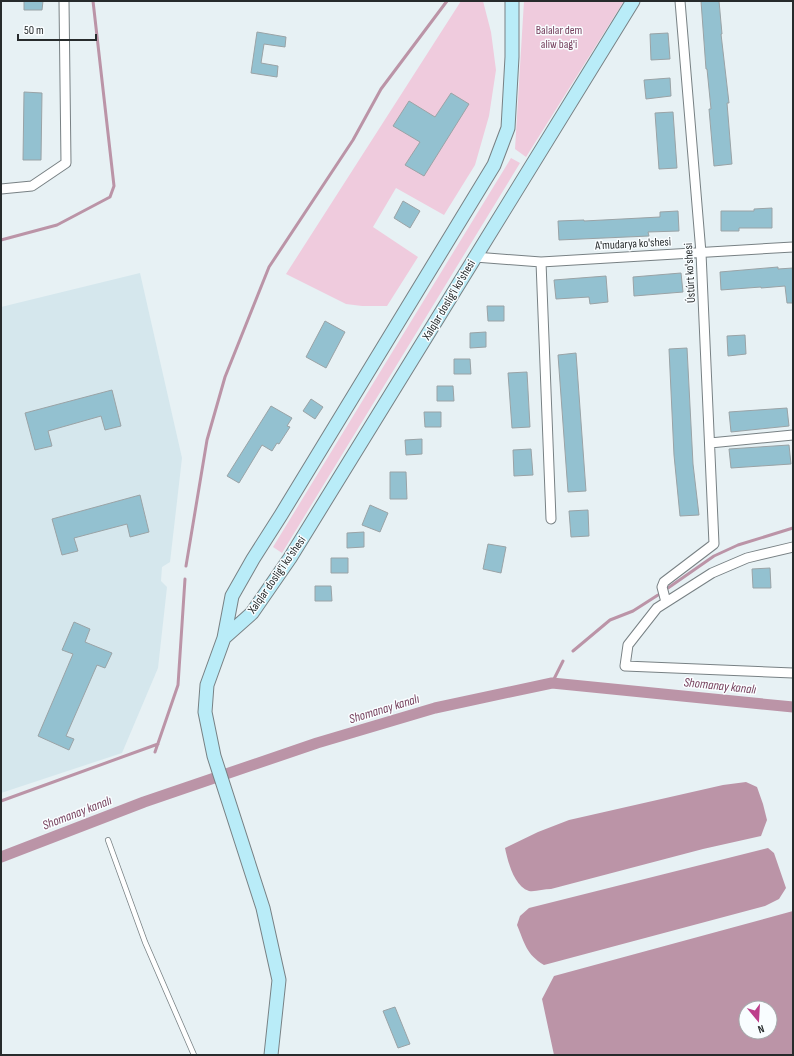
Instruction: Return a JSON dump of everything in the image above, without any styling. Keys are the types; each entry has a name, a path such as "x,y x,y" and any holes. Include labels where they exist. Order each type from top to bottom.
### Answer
{"main road":[{"name":"Xalqlar doslig'i ko'shesi","path":"224,638 232,596 252,559 286,508 494,165 508,128 512,57 512,1"},
{"name":"Xalqlar doslig'i ko'shesi","path":"224,638 252,613 290,558 633,1"},
{"path":"224,638 207,685 205,712 214,756 263,908 280,980 271,1055"}],"street":[{"path":"1,189 32,186 66,163 64,1"},
{"name":"Ústúrt ko'shesi","path":"666,602 662,587 664,582 714,544 701,252 680,1"},
{"name":"A'mudarya ko'shesi","path":"475,256 541,262 793,247"},
{"path":"541,262 551,519"},
{"path":"710,443 793,435"},
{"path":"793,547 748,558 712,573 656,608 628,645 625,666 793,673"}],"lane":[{"path":"108,840 145,942 194,1055"}],"shaded area":[{"path":"140,273 182,458 170,562 162,567 161,581 167,587 158,668 122,753 1,793 1,307"},
{"path":"746,782 757,787 763,804 767,820 761,836 703,849 551,889 529,891 519,884 512,873 505,848 538,832 569,820 723,785"},
{"path":"768,848 774,853 786,888 779,899 765,906 544,965 530,953 524,943 517,925 520,916 529,908"},
{"path":"793,911 793,1055 554,1055 542,999 554,976"}],"green space":[{"path":"461,1 483,1 491,32 496,70 489,116 475,165 444,215 396,188 373,227 418,257 387,306 362,306 346,304 286,274"},
{"name":"Balalar dem aliw bag'i","path":"524,1 624,1 526,157 515,149"},
{"path":"511,158 520,163 282,553 273,547"}],"building":[{"path":"24,1 43,1 42,10 24,10"},
{"path":"701,1 719,1 721,34 729,103 727,103 732,164 714,166 709,109 711,109 706,69"},
{"path":"257,32 286,37 285,47 264,44 261,63 278,66 277,77 251,73"},
{"path":"668,33 670,59 651,60 650,34"},
{"path":"670,78 671,96 646,99 644,80"},
{"path":"24,92 42,93 41,160 23,160"},
{"path":"451,93 469,104 424,176 405,165 420,142 393,126 409,101 435,117"},
{"path":"673,112 677,168 659,169 655,113"},
{"path":"403,201 420,211 410,228 394,218"},
{"path":"772,208 772,228 739,228 739,231 721,231 721,211 754,211 754,209"},
{"path":"678,211 679,231 648,232 649,236 559,240 558,221 660,217 660,212"},
{"path":"778,267 778,269 793,268 793,303 787,303 785,286 721,290 720,272"},
{"path":"681,273 683,292 634,296 633,277"},
{"path":"606,276 608,302 590,304 589,297 556,299 554,280"},
{"path":"487,306 504,306 504,321 488,321"},
{"path":"325,321 345,332 326,368 306,357"},
{"path":"486,332 486,347 470,348 470,333"},
{"path":"745,335 746,354 728,356 727,336"},
{"path":"687,348 693,464 699,515 680,516 674,455 669,349"},
{"path":"576,353 586,491 568,492 558,355"},
{"path":"454,359 470,359 471,374 454,374"},
{"path":"527,372 530,427 512,428 508,373"},
{"path":"437,386 453,386 454,401 437,401"},
{"path":"112,390 121,426 105,430 101,416 48,431 52,446 35,450 25,413"},
{"path":"311,399 323,407 315,419 303,411"},
{"path":"271,406 292,418 287,426 290,427 279,444 277,443 272,451 262,445 239,483 227,476"},
{"path":"787,408 789,426 731,432 729,412"},
{"path":"424,412 441,412 441,427 425,427"},
{"path":"422,439 422,454 406,455 405,440"},
{"path":"789,445 791,464 731,468 729,449"},
{"path":"531,449 533,475 514,476 513,450"},
{"path":"390,472 406,472 407,499 390,499"},
{"path":"140,495 149,532 130,537 127,524 74,538 78,551 62,555 52,519"},
{"path":"370,505 388,513 380,532 362,525"},
{"path":"588,510 589,536 571,537 569,511"},
{"path":"364,532 364,547 347,548 347,533"},
{"path":"488,544 506,547 501,573 483,569"},
{"path":"331,558 348,558 348,573 331,573"},
{"path":"770,568 771,588 753,588 752,569"},
{"path":"315,586 331,586 332,601 315,601"},
{"path":"74,622 90,629 85,642 112,653 105,668 97,665 66,736 74,739 69,750 38,736 73,654 62,650"},
{"path":"395,1007 410,1044 398,1048 383,1011"}],"waterway":[{"path":"1,240 57,225 110,197 114,186 93,1"},
{"path":"186,566 207,440 225,377 269,267 353,140 381,89 447,1"},
{"path":"668,588 714,556 738,545 793,528"},
{"path":"155,752 178,685 185,579"},
{"path":"573,651 610,620 633,611 658,595"},
{"path":"552,683 563,661"},
{"name":"Shomanay kanalı","path":"1,857 144,802 317,743 435,708 552,683 793,707"},
{"path":"1,801 158,744"}]}
